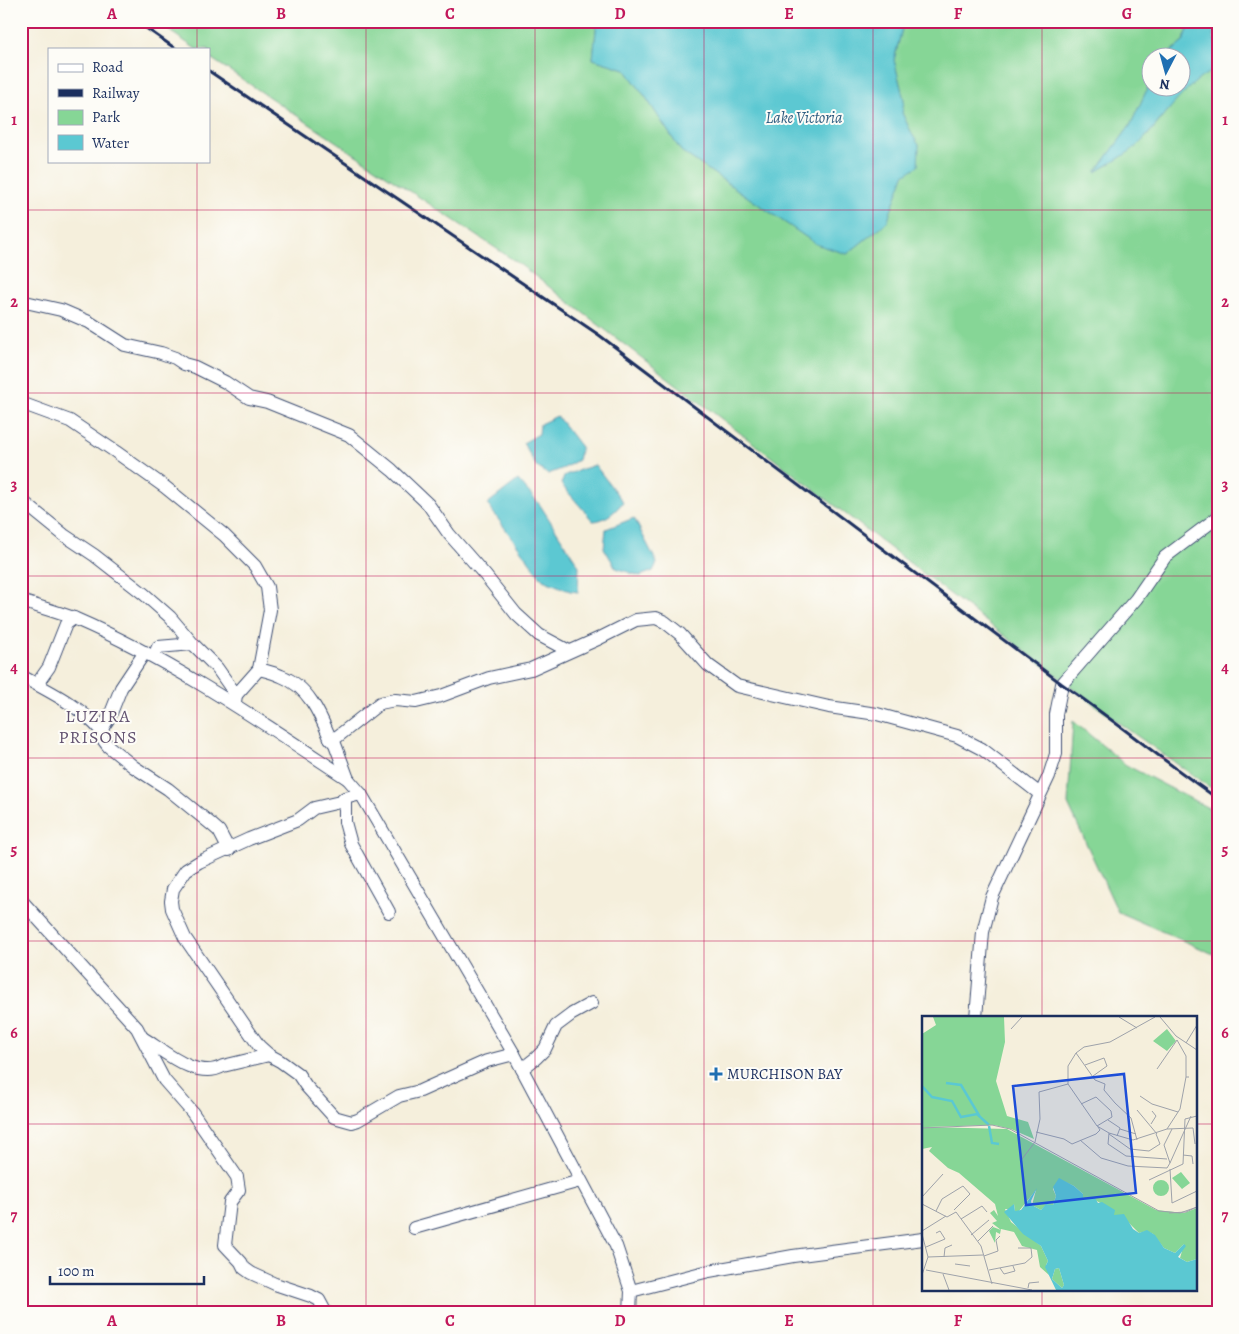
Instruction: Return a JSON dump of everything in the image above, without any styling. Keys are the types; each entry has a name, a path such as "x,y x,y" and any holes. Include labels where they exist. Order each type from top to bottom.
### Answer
{"street":[{"path":"21,301 62,310 89,322 125,345 175,358 184,364 195,367 225,382 250,398 267,402 349,435 392,470 428,504 449,534 516,614 539,635 569,651"},
{"path":"21,403 70,421 116,452 165,487 224,535 255,566 267,587 270,610 259,669 235,700"},
{"path":"21,500 64,535 144,594 170,617 217,668 235,700"},
{"path":"976,1016 983,932 992,897 1040,794 1056,754 1056,714 1062,684 1136,599 1165,557 1218,516"},
{"path":"21,601 74,618 149,654 235,700 348,779 361,794 514,1054 616,1246 631,1291 630,1313"},
{"path":"37,684 49,667 66,624 74,618"},
{"path":"330,738 337,738 380,703 395,700 416,702 441,696 489,678 531,668 636,620 656,618 665,622 680,634 708,664 736,686 829,707 877,714 957,736 982,749 1040,794"},
{"path":"193,644 158,647 149,654 121,688 109,718 103,727 102,738 108,746 134,767 168,789 211,824 218,831 229,850"},
{"path":"259,669 283,676 308,696 320,714 330,738 335,744 348,779"},
{"path":"21,676 37,684 84,715 102,732"},
{"path":"84,715 109,718"},
{"path":"361,794 344,798 340,802 314,808 298,820 249,839 186,870 173,889 171,901 172,909 185,938 259,1046 269,1056 280,1061 298,1074 306,1086 334,1117 352,1122 358,1120 399,1096 420,1091 487,1062 514,1054"},
{"path":"344,798 345,822 351,844 389,912"},
{"path":"21,900 137,1028 164,1080 192,1112 237,1177 239,1190 230,1202 226,1245 244,1268 251,1273 319,1300 326,1313"},
{"path":"522,1070 545,1048 556,1026 572,1014 592,1004"},
{"path":"142,1038 191,1068 217,1070 223,1066 269,1056"},
{"path":"414,1228 580,1181"},
{"path":"631,1291 709,1271 793,1256 922,1239"}],"green space":[{"path":"155,21 597,21 593,59 625,69 681,151 816,244 847,254 887,222 904,175 919,145 902,113 904,100 894,60 904,21 1187,21 1189,27 1183,42 1176,48 1142,48 1143,98 1130,126 1097,171 1140,143 1179,98 1192,98 1192,85 1207,73 1218,70 1218,793 1116,721 518,263 210,58 210,48 195,48"},
{"path":"1073,721 1126,765 1218,813 1218,956 1118,912 1068,804"}],"water":[{"name":"Lake Victoria","path":"597,21 904,21 894,60 904,100 902,113 919,145 918,166 904,175 887,222 847,254 816,244 681,151 625,69 593,59"},
{"path":"1187,21 1218,21 1213,35 1218,50 1218,70 1208,73 1192,85 1192,48 1176,48 1183,42 1189,27"},
{"path":"1143,98 1179,98 1141,142 1096,172 1130,126"},
{"path":"557,416 581,447 578,460 548,474 537,467 523,443 539,434 540,424"},
{"path":"595,465 623,502 610,515 593,521 561,484 565,475"},
{"path":"518,480 540,505 579,566 578,592 570,591 543,580 487,504"},
{"path":"634,518 657,563 653,571 640,576 616,568 604,548 606,529"}],"railway":[{"path":"136,21 175,48"},
{"path":"210,72 599,335 1062,684 1218,799"}],"place":[{"name":"MURCHISON BAY","path":"716,1074"}],"district":[{"name":"LUZIRA PRISONS","path":"98,726"}]}
